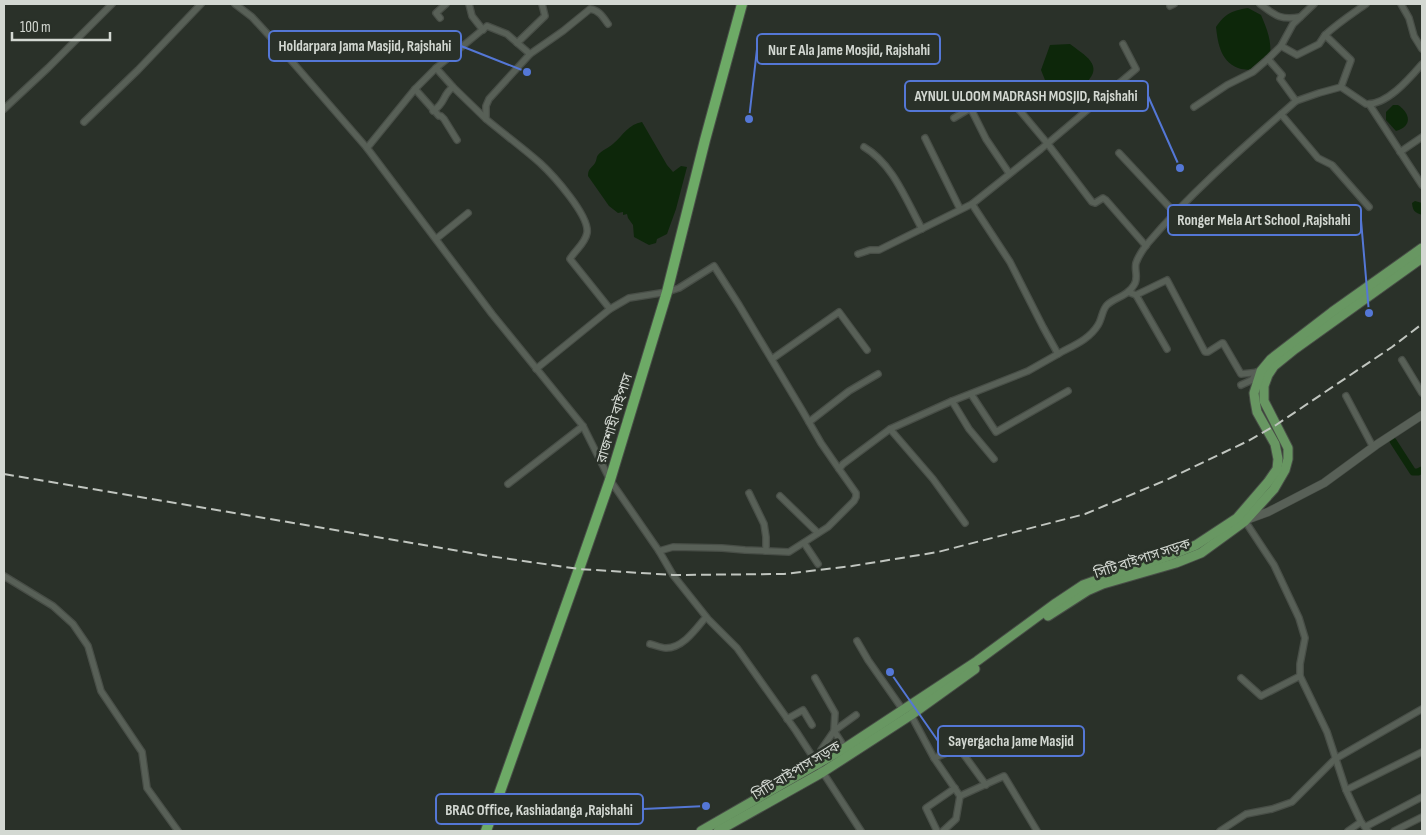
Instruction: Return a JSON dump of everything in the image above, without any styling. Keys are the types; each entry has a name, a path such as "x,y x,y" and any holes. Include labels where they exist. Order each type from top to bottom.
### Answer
{"highway":[{"name":"রাজশাহী বাইপাস","path":"486,831 610,480 668,292 705,140 742,4"}],"main road":[{"path":"702,831 820,768 845,748 907,713 1083,585 1196,545 1237,518 1277,469 1278,459 1275,444 1257,412 1254,393 1259,372 1271,359 1324,318 1422,248"},
{"name":"সিটি বাইপাস সড়ক","path":"718,831 907,713 1087,591 1102,584 1176,563 1200,553 1245,521 1274,489 1285,470 1288,459 1288,448 1264,401 1264,386 1274,366 1422,258"}],"street":[{"path":"4,109 112,4"},
{"path":"84,122 138,70 201,4"},
{"path":"234,4 252,17 276,42 367,148 536,369 583,426 610,480 674,575 706,618 738,648 861,831"},
{"path":"440,18 436,13 446,4"},
{"path":"469,4 472,16 483,30"},
{"path":"517,43 545,16 542,4"},
{"path":"1260,4 1278,16 1287,19 1300,17"},
{"path":"1194,107 1227,84 1253,72 1268,60 1282,46 1293,24 1314,4"},
{"path":"1282,46 1297,55 1319,44 1325,35 1338,23 1366,4"},
{"path":"1402,4 1409,18 1414,36 1422,49"},
{"path":"486,119 486,106 489,99 530,54 590,9 595,9 608,24"},
{"path":"367,148 415,89 436,68 487,26 507,34 530,54"},
{"path":"1325,35 1351,60 1341,87"},
{"path":"858,254 870,250 879,250 947,217 972,204 998,184 1136,69 1123,44"},
{"path":"1268,60 1282,74 1280,79 1296,101"},
{"path":"839,469 890,429 1028,371 1084,340 1098,325 1108,304 1128,292 1134,286 1137,280 1136,264 1146,246 1175,213 1229,160 1296,101 1341,87 1366,104 1374,104 1381,101 1407,81 1422,64"},
{"path":"436,68 486,119 542,165 573,200 583,219 587,232 583,244 570,259 610,309"},
{"path":"433,110 442,104 446,92 453,87"},
{"path":"1000,87 1047,143 1092,202 1096,203 1103,198 1106,200 1146,246"},
{"path":"415,89 433,110 444,119 457,140"},
{"path":"1369,104 1422,185"},
{"path":"954,118 969,109 972,111 986,139 1009,173"},
{"path":"1282,114 1318,158 1332,165 1369,207"},
{"path":"1400,152 1422,137"},
{"path":"925,138 960,209"},
{"path":"864,147 874,153 894,177 922,229"},
{"path":"1119,153 1175,213"},
{"path":"972,204 1010,262 1058,354"},
{"path":"436,238 468,213"},
{"path":"536,369 610,309 628,298 668,292 714,266 732,292 821,443 854,490 856,497 835,520 789,552 673,547 659,551"},
{"path":"1136,296 1167,280 1205,352 1222,343 1241,374 1259,372"},
{"path":"1128,292 1136,296 1167,349"},
{"path":"772,359 839,312 867,350"},
{"path":"1402,360 1422,393"},
{"path":"1241,385 1252,380 1259,372"},
{"path":"809,422 849,391 878,374"},
{"path":"971,394 996,432 1068,391"},
{"path":"1346,396 1373,447"},
{"path":"952,402 970,429 994,459"},
{"path":"1365,827 1346,790 1327,732 1300,676 1300,664 1305,638 1299,618 1274,565 1245,521 1268,512 1324,483 1373,447 1422,415"},
{"path":"508,484 583,426"},
{"path":"890,429 933,479 965,523"},
{"path":"749,493 764,524 766,551"},
{"path":"780,496 818,533"},
{"path":"804,543 818,564"},
{"path":"4,576 53,606 73,624 88,646 101,690 142,752 147,788 178,831"},
{"path":"650,644 665,648 679,644 691,635 706,618"},
{"path":"857,641 868,660 907,713 960,796 956,819 943,831"},
{"path":"1241,678 1261,696 1300,676"},
{"path":"815,678 835,713 834,731 845,748"},
{"path":"1220,831 1246,814 1272,809 1292,802 1335,759 1422,708"},
{"path":"787,719 803,710 812,725"},
{"path":"820,768 823,758 821,750 834,731 856,716"},
{"path":"934,758 959,748 986,785"},
{"path":"1346,790 1422,752"},
{"path":"960,796 1004,776 1037,831"},
{"path":"937,831 926,808 954,788"},
{"path":"1348,831 1365,827 1422,797"},
{"path":"1394,831 1422,817"}],"shaded area":[{"path":"1248,8 1261,15 1270,46 1270,57 1257,67 1249,70 1234,66 1225,58 1220,47 1216,27 1229,13"},
{"path":"1070,44 1086,56 1093,66 1093,71 1091,77 1084,85 1067,97 1045,80 1041,70 1050,45"},
{"path":"1393,105 1398,105 1402,108 1408,119 1405,126 1396,131 1386,120 1386,112"},
{"path":"642,122 673,172 681,166 687,167 667,234 657,239 656,243 649,245 634,237 633,225 627,214 623,215 623,212 618,213 609,206 588,176 589,170 600,153 612,145 630,127"},
{"path":"1415,201 1422,203 1422,215 1414,210 1412,203"}],"waterway":[{"path":"1393,441 1413,472 1422,470"}],"railway":[{"path":"4,474 489,556 579,569 673,575 784,574 852,566 938,552 1085,514 1164,481 1248,441 1276,425 1392,347 1422,324"}],"place":[{"name":"Holdarpara Jama Masjid, Rajshahi","path":"527,72"},
{"name":"Nur E Ala Jame Mosjid, Rajshahi","path":"749,119"},
{"name":"AYNUL ULOOM MADRASH MOSJID, Rajshahi","path":"1180,168"},
{"name":"Ronger Mela Art School ,Rajshahi","path":"1369,313"},
{"name":"Sayergacha Jame Masjid","path":"890,672"},
{"name":"BRAC Office, Kashiadanga ,Rajshahi","path":"706,806"}]}
